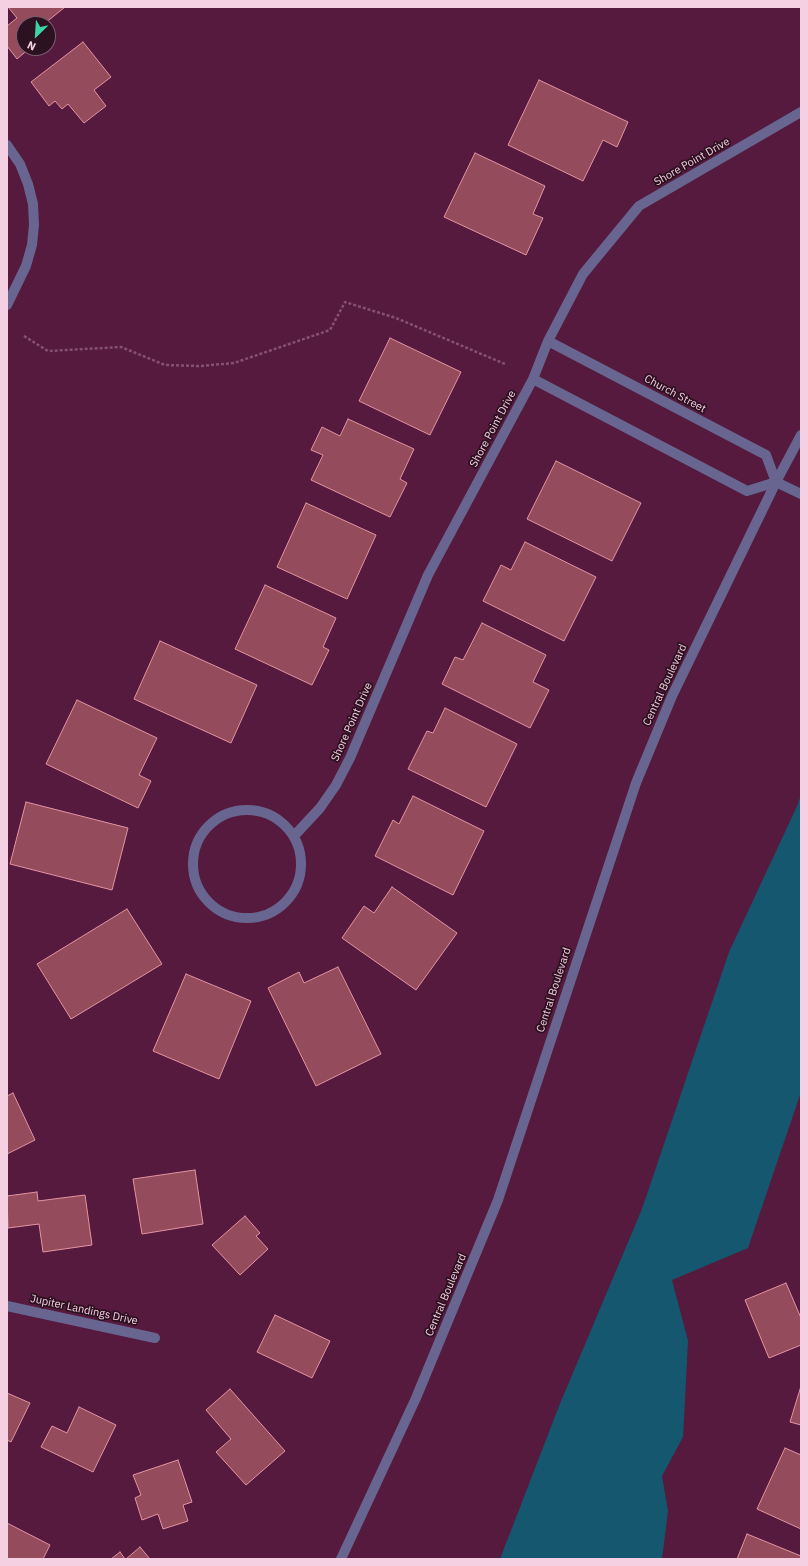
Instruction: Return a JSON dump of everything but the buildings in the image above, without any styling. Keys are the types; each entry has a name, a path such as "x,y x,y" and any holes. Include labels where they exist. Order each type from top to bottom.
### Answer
{"street":[{"name":"Shore Point Drive","path":"294,836 320,808 336,785 350,758 428,575 533,379 548,341 583,274 639,206 801,112"},
{"path":"7,145 20,164 28,184 33,204 34,225 32,246 26,266 7,306"},
{"name":"Church Street","path":"548,341 766,455 776,482"},
{"path":"533,379 746,491 776,482 801,494"},
{"name":"Central Boulevard","path":"342,1559 416,1398 498,1200 636,784 672,696 776,482 801,435"},
{"path":"247,810 265,813 282,822 294,836 300,852 302,870 297,886 288,901 274,912 258,918 241,919 224,914 210,904 199,890 193,872 193,854 200,836 212,822 228,813 247,810"},
{"name":"Jupiter Landings Drive","path":"7,1306 155,1338"}],"path":[{"path":"24,336 48,351 121,347 166,365 200,366 234,363 330,330 345,302 396,318 505,364"}],"water":[{"path":"801,794 801,1092 748,1248 672,1280 688,1341 683,1437 662,1476 668,1511 662,1559 500,1559 559,1406 642,1209 729,952 798,804"}]}
